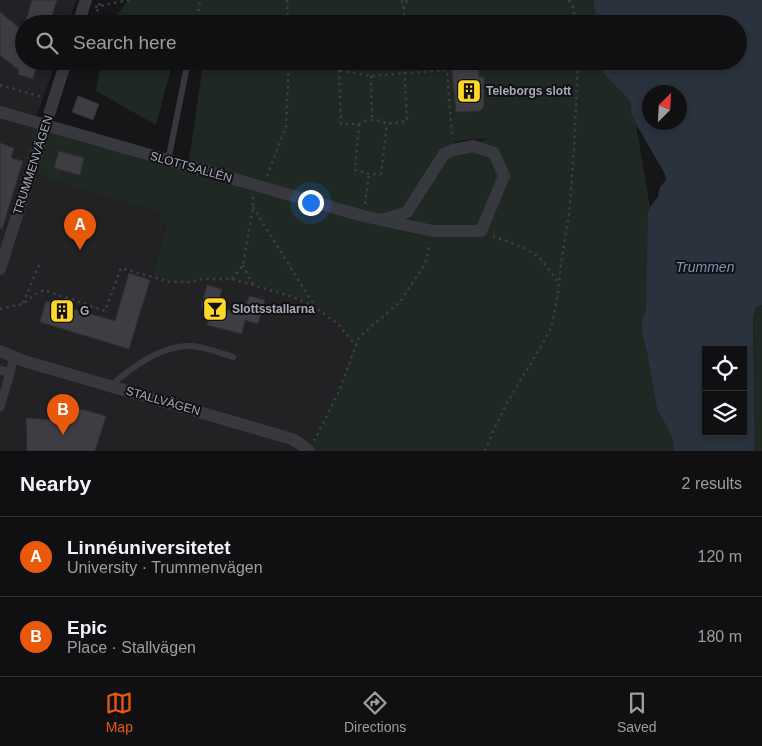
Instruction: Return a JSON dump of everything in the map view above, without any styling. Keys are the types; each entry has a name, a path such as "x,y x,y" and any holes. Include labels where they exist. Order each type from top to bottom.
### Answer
{"street":[{"name":"TRUMMENVÄGEN","path":"0,269 63,70"},
{"name":"SLOTTSALLÉN","path":"0,112 363,216 433,231 481,231"},
{"path":"453,150 473,146 494,153 504,176 481,231"},
{"name":"SLOTTSALLÉN","path":"382,220 407,212 444,154 453,150"},
{"path":"0,351 14,357 0,407"},
{"name":"STALLVÄGEN","path":"14,357 292,439 302,445 311,447"},
{"path":"0,370 10,373"}],"lane":[{"path":"168,161 186,70"},
{"path":"110,386 142,362 162,352 181,347 192,346 233,357"}],"path":[{"path":"96,15 101,0"},
{"path":"85,4 99,8 129,0"},
{"path":"198,15 200,0"},
{"path":"287,0 288,15"},
{"path":"402,0 404,10"},
{"path":"404,15 407,0"},
{"path":"570,0 574,15"},
{"path":"232,278 243,265 258,186 286,126 289,70"},
{"path":"405,70 405,73 407,121 388,124 382,121 367,120 359,124 341,124 339,70 371,76 405,73 447,70 453,150"},
{"path":"485,451 508,401 552,326 571,196 578,70"},
{"path":"371,76 372,120"},
{"path":"0,85 54,101"},
{"path":"359,124 355,170 369,174 381,174 388,124"},
{"path":"363,216 369,174"},
{"path":"253,207 315,307"},
{"path":"311,447 339,391 358,337 400,302 425,264 433,231"},
{"path":"481,231 534,254 549,269 559,283"},
{"path":"23,304 40,263"},
{"path":"243,265 253,285"},
{"path":"0,309 23,304 44,290 105,311 121,268 170,282 232,278 293,297 315,307 339,325 356,346"}],"shaded area":[{"path":"0,0 76,0 71,15 15,15 15,70 53,70 36,118 160,212 167,224 152,277 171,282 232,279 293,297 315,307 339,325 356,346 339,391 309,451 0,451"},
{"path":"128,0 593,0 596,15 117,15"},
{"path":"100,70 171,70 156,125 96,91"},
{"path":"202,70 603,70 604,74 630,101 636,124 650,207 646,310 642,320 642,332 657,409 673,440 674,451 309,451 339,391 355,346 339,325 315,307 293,297 232,279 170,282 152,277 167,224 157,221 160,212 22,169 35,123 188,166","holes":["487,138 473,146 450,151 455,141"]},
{"path":"762,305 762,451 755,451 753,318 756,307"}],"water":[{"name":"Trummen","path":"593,0 762,0 762,305 756,307 753,318 755,451 674,451 673,440 657,409 642,332 642,320 646,310 648,213 658,197 660,187 666,180 665,174 636,124 630,101 602,70 747,70 747,15 596,15"}],"building":[{"path":"32,0 57,0 52,15 28,15"},
{"path":"0,12 15,24 15,67 0,55"},
{"path":"19,70 36,70 33,79 18,74"},
{"name":"Teleborgs slott","path":"452,70 479,70 479,77 484,77 484,107 480,111 456,112"},
{"path":"78,96 99,104 93,120 72,112"},
{"path":"0,143 14,148 11,158 23,161 2,229 0,228"},
{"path":"59,151 84,158 80,175 54,168"},
{"name":"G","path":"129,273 150,280 129,349 40,322 46,301 115,321"},
{"name":"Slottsstallarna","path":"207,285 222,289 217,307 244,314 249,296 265,300 258,324 245,320 242,334 207,325 211,310 201,307"},
{"path":"69,406 106,416 95,451 27,451 26,418 65,421"}],"place":[{"name":"Teleborgs slott","path":"469,91"},
{"name":"Linnéuniversitetet","path":"80,250"},
{"name":"Slottsstallarna","path":"215,309"},
{"name":"G","path":"62,311"},
{"name":"Epic","path":"63,435"}]}
